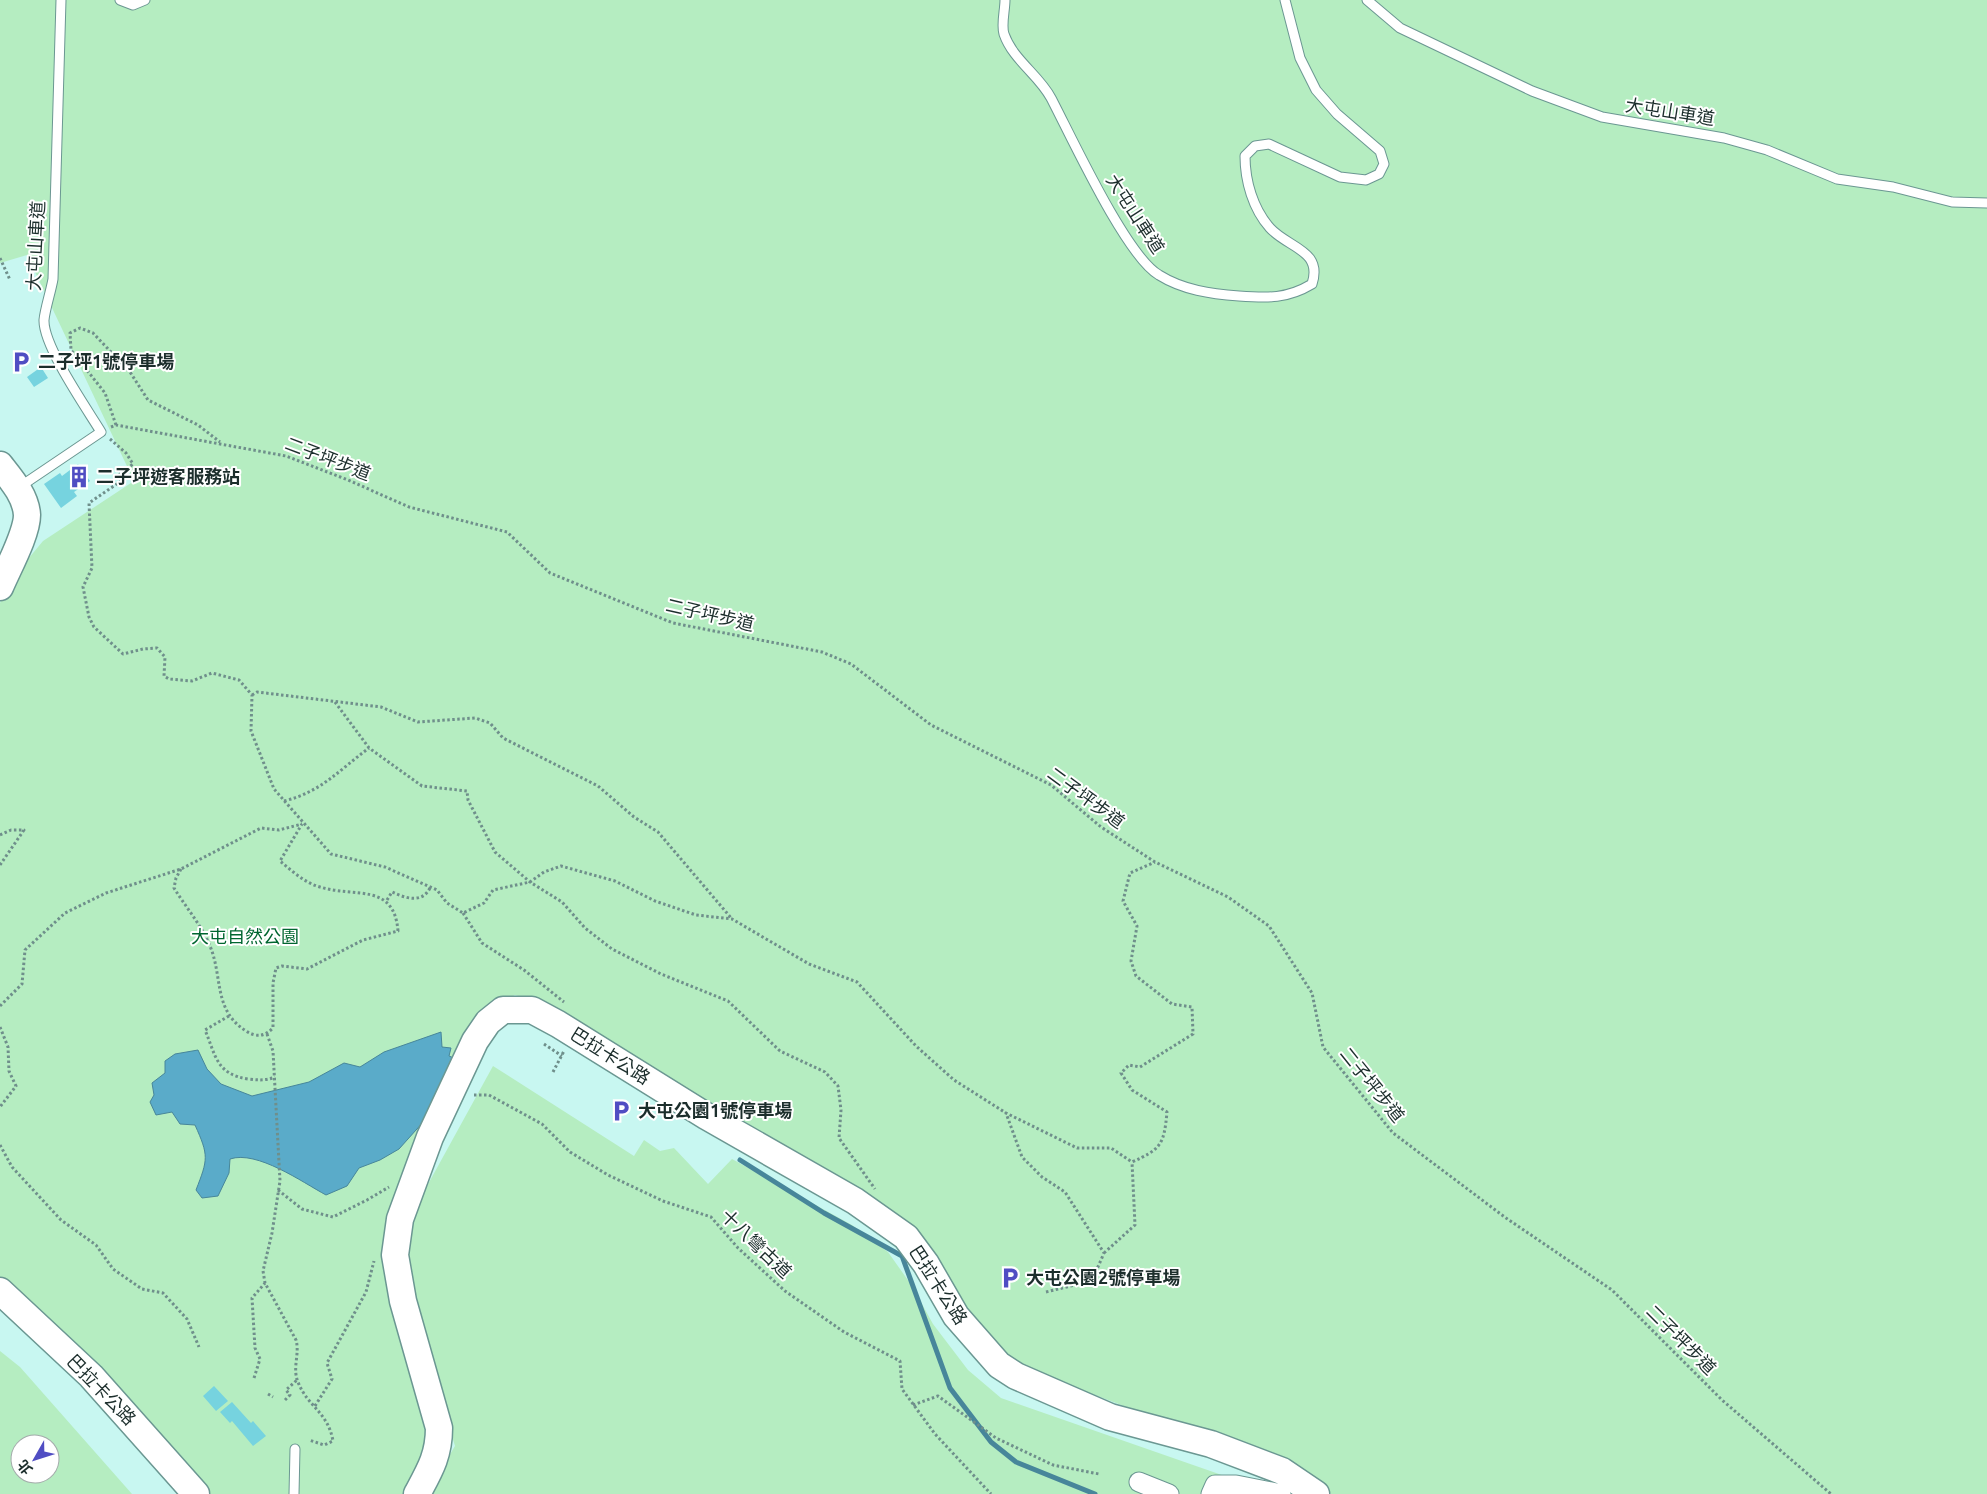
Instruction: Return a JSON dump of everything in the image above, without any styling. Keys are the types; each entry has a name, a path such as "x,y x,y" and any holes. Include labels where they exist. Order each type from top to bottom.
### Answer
{"main road":[{"path":"0,464 18,488 27,514 23,533 0,587"},
{"name":"巴拉卡公路","path":"417,1494 432,1467 439,1447 439,1428 403,1301 395,1255 400,1219 430,1137 464,1061 488,1022 503,1010 532,1010 558,1024 706,1116 855,1201 906,1237 926,1264 956,1316 999,1366 1016,1376 1110,1417 1212,1444 1282,1471 1316,1494"},
{"name":"巴拉卡公路","path":"0,1291 90,1376 196,1494"}],"street":[{"path":"1139,1482 1169,1494"},
{"path":"1211,1494 1215,1485 1236,1485 1282,1494"}],"lane":[{"name":"大屯山車道","path":"62,0 53,278 44,319 46,334 55,352 101,432"},
{"path":"120,0 133,5 145,0"},
{"name":"大屯山車道","path":"1005,0 1004,32 1012,50 1048,92 1096,184 1143,262 1158,275 1186,287 1212,294 1283,297 1296,294 1312,284 1316,273 1310,257 1270,229 1258,210 1245,174 1245,156 1255,146 1269,144 1340,177 1366,180 1379,174 1384,164 1380,151 1337,114 1316,90 1300,58 1285,0"},
{"name":"大屯山車道","path":"1367,0 1400,28 1532,91 1602,117 1724,138 1767,150 1837,179 1893,187 1952,202 1987,203"},
{"path":"18,488 101,432"},
{"path":"294,1494 296,1449"}],"path":[{"path":"0,258 10,280"},
{"path":"101,432 116,425 104,393 71,350 70,333 80,328 93,333 130,372 148,400 198,425 220,442"},
{"name":"二子坪步道","path":"116,425 220,442 286,456 348,480 409,507 508,532 550,573 673,623 822,652 851,664 931,725 1051,785 1101,828 1155,862 1228,897 1269,926 1312,992 1324,1047 1393,1133 1506,1218 1612,1290 1722,1400 1831,1494"},
{"path":"110,439 126,453 133,464 120,474 124,479 89,503 92,568 86,577 83,594 94,627 123,654 157,648 165,657 164,676 169,679 192,681 212,673 239,680 252,695 250,731 274,789 302,824 331,854 385,868 437,890 447,902 463,913 482,943 524,970 569,1008"},
{"path":"252,695 257,692 381,707 418,722 475,718 490,723 503,738 598,786 634,817 658,832 732,918 809,964 857,982 929,1058 954,1080 1006,1113 1078,1148 1111,1148 1132,1162"},
{"path":"335,702 369,748 422,786 467,791 468,800 495,852 530,882 562,902 585,928 612,949 661,974 728,1001 780,1052 825,1072 838,1086 841,1110 839,1138 876,1190"},
{"path":"284,801 305,796 326,784 337,772 369,748"},
{"path":"0,1006 22,984 25,950 65,913 106,892 181,869 261,828 279,830 302,824"},
{"path":"181,869 176,878 174,888 210,946 229,1016 251,1034 259,1036 267,1034 273,1028 273,983 276,968 282,966 308,969 363,940 398,931 394,909 386,900 371,894 336,892 317,887 299,877 280,862 302,824"},
{"path":"0,835 11,830 24,830 0,865"},
{"path":"1132,1162 1156,1151 1165,1133 1167,1112 1132,1090 1121,1073 1129,1065 1140,1067 1193,1034 1192,1007 1172,1004 1136,976 1131,961 1138,926 1123,901 1130,873 1155,862"},
{"path":"463,913 484,903 493,890 530,882 544,872 561,866 614,882 654,901 696,915 732,918"},
{"path":"386,900 392,892 405,898 420,898 427,894 430,888"},
{"path":"229,1016 205,1030 221,1068 236,1077 265,1081 275,1078"},
{"path":"0,1027 8,1047 10,1071 16,1086 0,1107"},
{"path":"267,1034 273,1051 280,1181 272,1233 263,1271 265,1283 298,1347 295,1357 297,1380 308,1400 330,1426 333,1441 324,1445 309,1440"},
{"path":"544,1044 562,1056"},
{"name":"十八彎古道","path":"445,1106 456,1106 472,1094 489,1095 542,1124 570,1152 608,1175 662,1201 711,1217 738,1248 786,1291 844,1332 900,1362 902,1389 913,1406 935,1434 991,1494"},
{"path":"1006,1113 1022,1157 1042,1177 1065,1192 1104,1253"},
{"path":"0,1146 12,1167 61,1220 96,1245 113,1269 142,1289 163,1293 187,1319 199,1347"},
{"path":"1046,1292 1079,1284 1094,1276 1104,1253 1135,1225 1132,1162"},
{"path":"278,1190 302,1209 333,1217 392,1185"},
{"path":"315,1406 332,1379 327,1363 366,1292 376,1257"},
{"path":"254,1378 260,1359 255,1348 252,1298 265,1283"},
{"path":"285,1400 290,1395 286,1390 297,1380"},
{"path":"268,1394 273,1396"},
{"path":"913,1406 938,1396 996,1438 1054,1465 1099,1474"}],"green space":[{"name":"大屯自然公園","path":"0,0 1987,0 1987,1494 1331,1494 1309,1472 1012,1365 963,1312 941,1270 541,1003 515,995 483,1011 397,1205 432,1437 409,1494 203,1494 0,1281 0,603 9,582 43,541 134,481 27,255 0,263"},
{"path":"493,1066 634,1156 644,1140 660,1151 674,1148 708,1184 732,1159 852,1225 888,1252 912,1286 933,1324 968,1370 1001,1398 1276,1494 426,1494 455,1446 420,1333 407,1279 410,1217"},
{"path":"0,1351 20,1367 132,1494 0,1494"}],"water":[{"path":"441,1032 442,1047 451,1048 449,1056 456,1059 434,1110 399,1149 380,1160 359,1168 347,1186 326,1195 266,1163 241,1157 230,1159 229,1173 218,1196 202,1198 196,1190 205,1164 205,1151 195,1125 180,1124 172,1112 156,1115 150,1102 154,1095 152,1083 165,1073 165,1061 175,1054 198,1050 207,1069 221,1084 252,1096 309,1082 344,1063 360,1067 384,1052"}],"building":[{"path":"41,367 48,378 34,387 27,377"},
{"path":"78,464 90,481 74,492 77,496 61,508 44,484 60,473 62,476"},
{"path":"214,1386 228,1401 216,1411 203,1396"},
{"path":"232,1402 266,1436 253,1446 232,1421 230,1423 220,1412"}],"waterway":[{"path":"740,1160 824,1213 902,1256 950,1388 991,1442 1016,1462 1095,1494"}],"place":[{"name":"二子坪1號停車場","path":"21,362"},
{"name":"二子坪遊客服務站","path":"79,477"},
{"name":"大屯公園1號停車場","path":"621,1111"},
{"name":"大屯公園2號停車場","path":"1010,1278"}]}
